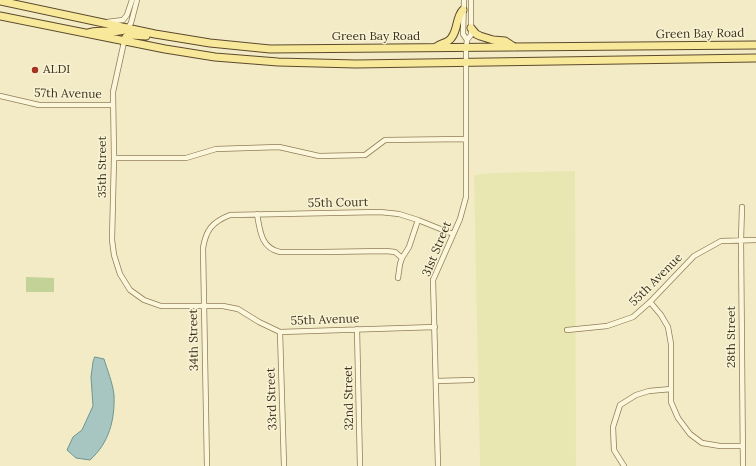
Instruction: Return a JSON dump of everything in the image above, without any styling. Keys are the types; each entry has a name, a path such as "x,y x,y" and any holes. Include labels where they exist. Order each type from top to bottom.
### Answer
{"main road":[{"name":"Green Bay Road","path":"0,1 155,34 210,43 270,49 436,48 466,44 514,47 756,44"},
{"path":"436,48 440,44 448,42 452,39 460,13 463,10"},
{"name":"Green Bay Road","path":"0,16 165,49 215,57 278,62 356,64 756,58"},
{"path":"471,28 480,36 493,40 505,41 514,47"},
{"path":"87,34 98,30 119,32 127,29"},
{"path":"124,42 127,36 145,36 155,34"}],"street":[{"path":"103,23 123,20 132,0"},
{"path":"127,29 131,23 136,0"},
{"name":"31st Street","path":"438,466 434,280 460,219 466,196 466,44 463,34 464,0"},
{"name":"31st Street","path":"466,44 471,35 471,0"},
{"name":"35th Street","path":"124,42 113,92 114,158 112,240 114,255 120,274 130,290"},
{"name":"57th Avenue","path":"0,96 39,105 113,104"},
{"path":"114,158 186,158 216,149 279,147 319,156 365,155 385,140 466,139"},
{"name":"28th Street","path":"742,207 743,466"},
{"name":"55th Court","path":"219,219 230,215 380,212 399,214 454,234"},
{"path":"257,214 259,227 264,242 274,250 280,252 386,251 395,252 402,258"},
{"name":"34th Street","path":"207,466 202,248 205,237 212,225 219,219"},
{"path":"398,278 402,258 409,247 418,220"},
{"name":"55th Avenue","path":"567,330 607,326 633,317 650,302 694,256 721,241 756,240"},
{"name":"55th Avenue","path":"130,290 144,300 160,306 224,306 238,310 280,332 434,327"},
{"path":"650,302 661,315 668,327 671,344 671,402 678,418 690,434 702,443 720,446 743,446"},
{"name":"32nd Street","path":"357,329 360,466"},
{"name":"33rd Street","path":"280,332 284,466"},
{"path":"436,381 472,380"},
{"path":"624,466 614,450 613,426 620,405 636,395 649,391 671,389"}],"shaded area":[{"path":"575,171 576,466 480,466 474,175 494,173"}],"green space":[{"path":"26,277 54,278 54,292 26,292"}],"water":[{"path":"95,357 104,359 114,395 114,404 110,430 102,446 90,460 76,458 67,450 73,437 82,430 93,406 91,377"}],"place":[{"name":"ALDI","path":"35,70"}]}
